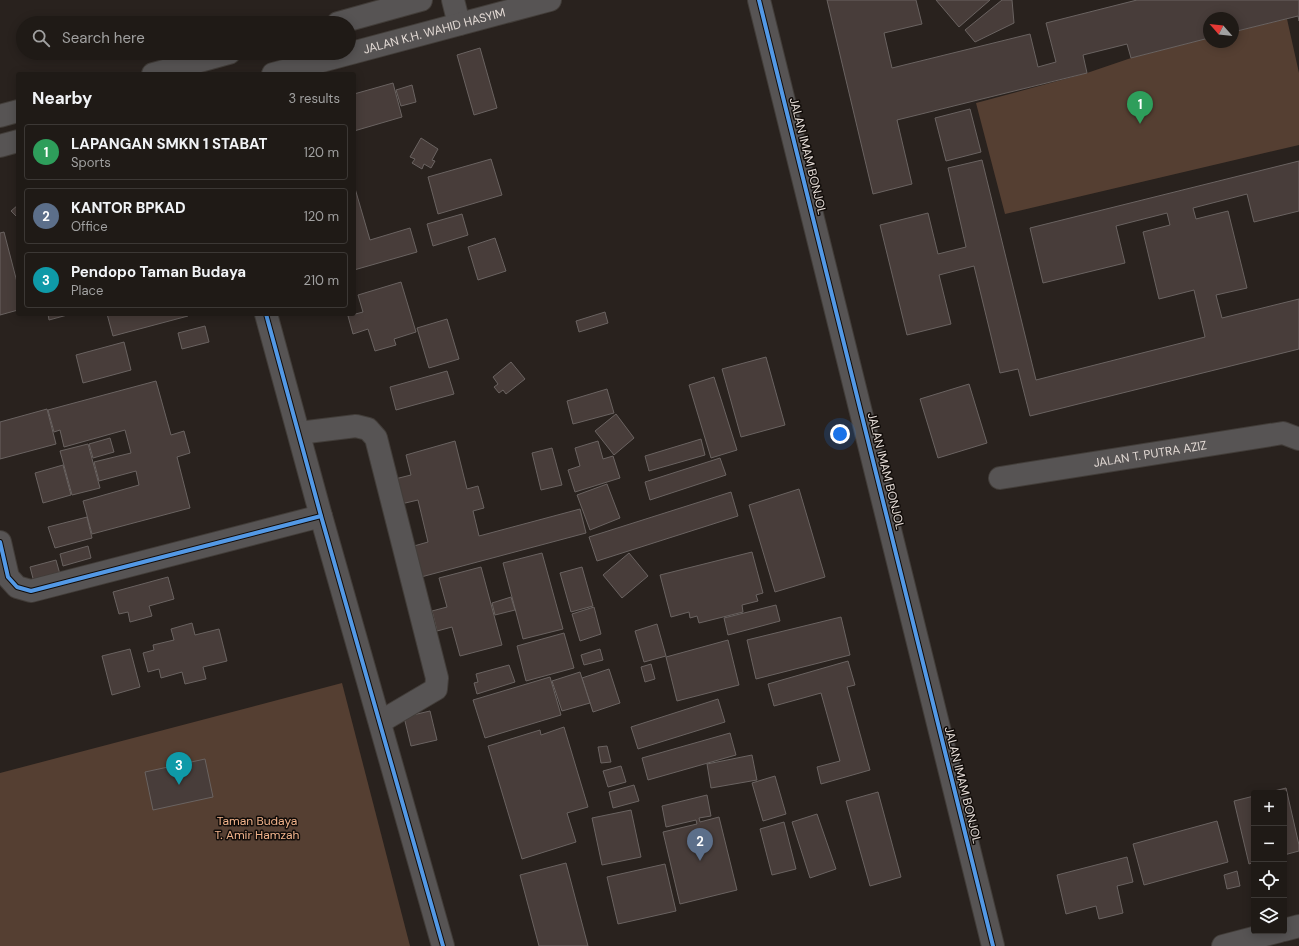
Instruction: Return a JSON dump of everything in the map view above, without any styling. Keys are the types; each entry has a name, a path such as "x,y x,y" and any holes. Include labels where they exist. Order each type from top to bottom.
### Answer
{"street":[{"path":"356,18 421,0"},
{"path":"453,0 459,24"},
{"name":"JALAN K.H. WAHID HASYIM","path":"356,52 550,0"},
{"name":"JALAN IMAM BONJOL","path":"759,0 993,946"},
{"path":"167,72 195,68 213,60"},
{"name":"JALAN K.H. WAHID HASYIM","path":"280,72 325,60"},
{"path":"0,116 16,112"},
{"path":"0,146 16,142"},
{"path":"267,316 321,516 443,946"},
{"path":"299,433 356,426 368,429 376,438 437,678 436,689 380,722"},
{"name":"JALAN T. PUTRA AZIZ","path":"1000,478 1284,433 1299,439"},
{"path":"0,542 8,577 17,587 30,591 321,516"},
{"path":"1287,929 1299,926"},
{"path":"1223,946 1269,934"}],"green space":[{"path":"1287,19 1299,73 1299,145 1005,214 976,103 1087,73 1131,58 1203,40 1203,48 1239,48 1239,31"},
{"name":"Taman Budaya T. Amir Hamzah","path":"342,683 410,946 0,946 0,773"}],"building":[{"path":"827,0 916,0 922,24 884,33 892,68 1030,34 1038,67 1056,62 1046,23 1137,0 1299,0 1299,21 1298,16 1239,31 1239,12 1203,12 1203,40 1131,58 1127,44 1083,55 1087,73 897,120 912,184 873,194"},
{"path":"936,0 990,0 959,27"},
{"path":"1002,0 1012,0 1014,23 975,42 965,30"},
{"path":"480,48 497,108 474,115 457,55"},
{"path":"393,83 402,117 356,130 356,93"},
{"path":"412,85 416,102 401,106 396,90"},
{"path":"970,109 981,152 946,161 935,118"},
{"path":"421,138 438,149 432,160 435,161 431,168 424,164 422,169 412,163 415,159 410,157"},
{"path":"491,159 502,195 438,214 428,177"},
{"path":"982,160 1036,380 1205,337 1194,290 1159,299 1143,232 1170,225 1167,213 1116,226 1125,263 1043,283 1030,228 1299,161 1299,211 1254,222 1247,194 1193,208 1196,219 1228,211 1247,288 1216,295 1222,318 1299,299 1299,349 1030,416 1018,369 1000,373 974,266 939,275 951,324 907,335 880,225 928,213 938,254 966,247 948,168"},
{"path":"356,192 370,240 410,228 417,252 356,269"},
{"path":"16,207 16,216 11,211"},
{"path":"462,214 468,235 433,246 427,224"},
{"path":"4,232 16,278 16,311 0,315 0,233"},
{"path":"495,238 506,271 478,280 468,247"},
{"path":"401,282 416,332 394,339 396,345 375,351 368,329 353,334 348,316 356,316 356,314 363,312 358,295"},
{"path":"605,312 608,323 579,332 576,321"},
{"path":"48,316 64,316 49,320"},
{"path":"108,316 188,316 113,336"},
{"path":"447,319 459,359 429,368 417,328"},
{"path":"205,326 209,342 182,349 178,333"},
{"path":"124,342 131,370 83,383 76,355"},
{"path":"766,357 785,425 741,437 722,369"},
{"path":"511,362 525,379 506,394 503,390 499,393 494,387 498,384 493,377"},
{"path":"447,371 454,394 396,410 390,387"},
{"path":"714,377 737,450 711,458 689,385"},
{"path":"156,381 171,435 184,431 190,453 177,457 190,508 92,534 83,501 139,485 136,471 99,481 94,462 131,453 125,430 64,447 60,430 54,432 48,410"},
{"path":"969,384 987,443 938,458 920,399"},
{"path":"607,389 614,413 573,424 567,401"},
{"path":"47,409 56,444 0,459 0,422"},
{"path":"616,414 634,438 614,455 595,431"},
{"path":"110,438 114,452 93,458 89,444"},
{"path":"701,439 705,455 649,471 645,456"},
{"path":"455,441 467,489 478,486 484,508 473,511 479,536 580,509 586,533 421,577 414,546 428,542 418,500 401,504 395,479 411,475 406,455"},
{"path":"598,441 603,459 613,456 620,478 575,492 568,470 580,466 575,448"},
{"path":"88,444 100,488 72,495 60,451"},
{"path":"552,448 562,485 541,490 532,453"},
{"path":"720,458 726,475 650,500 645,482"},
{"path":"63,465 71,495 43,503 35,473"},
{"path":"607,484 620,518 590,530 577,495"},
{"path":"799,489 825,577 775,592 749,505"},
{"path":"731,492 738,516 597,561 589,537"},
{"path":"87,517 92,538 55,548 48,527"},
{"path":"88,546 91,558 63,566 60,554"},
{"path":"752,552 763,593 756,595 758,601 742,605 743,612 699,623 697,616 690,618 689,612 671,617 660,575"},
{"path":"542,553 563,629 523,639 503,563"},
{"path":"629,553 648,576 622,598 603,575"},
{"path":"56,560 61,578 35,586 30,567"},
{"path":"481,567 502,645 460,656 452,627 437,631 432,611 447,607 439,578"},
{"path":"582,567 593,606 571,612 560,573"},
{"path":"168,577 174,599 149,606 152,616 130,622 128,612 119,614 113,592"},
{"path":"511,597 515,610 495,615 492,603"},
{"path":"776,605 780,621 728,635 724,618"},
{"path":"594,607 601,634 580,641 572,614"},
{"path":"841,617 850,655 756,679 747,640"},
{"path":"192,623 195,635 219,629 227,661 203,667 206,679 185,684 182,672 161,678 159,669 148,672 143,653 154,650 153,645 174,640 171,629"},
{"path":"657,624 666,656 644,662 635,631"},
{"path":"564,633 574,668 526,681 517,646"},
{"path":"728,640 739,685 677,701 666,657"},
{"path":"130,649 140,687 112,695 102,656"},
{"path":"600,649 603,660 584,665 581,655"},
{"path":"848,661 855,685 847,687 870,770 821,784 817,767 840,761 821,693 774,706 768,684"},
{"path":"651,664 655,679 645,682 641,667"},
{"path":"509,665 515,682 477,694 474,683 478,682 476,674"},
{"path":"609,669 620,703 593,712 582,678"},
{"path":"580,672 590,703 562,711 552,681"},
{"path":"550,677 561,715 485,738 473,700"},
{"path":"718,699 725,722 638,749 631,727"},
{"path":"430,711 437,740 411,746 404,717"},
{"path":"564,727 588,807 567,813 576,842 522,859 488,746 540,730 541,735"},
{"path":"730,733 736,755 648,780 642,758"},
{"path":"607,746 611,762 601,763 598,747"},
{"path":"752,755 757,780 711,788 707,764"},
{"path":"205,759 213,797 153,810 145,772"},
{"path":"621,766 626,782 608,787 603,771"},
{"path":"775,776 786,814 763,821 752,783"},
{"path":"634,785 639,801 613,808 609,792"},
{"path":"878,792 901,877 870,886 846,801"},
{"path":"1287,792 1299,845 1299,851 1287,854"},
{"path":"707,795 711,816 699,818 700,822 719,817 737,890 680,904 663,832 697,824 696,820 666,827 662,806"},
{"path":"1251,797 1251,863 1249,864 1234,801"},
{"path":"631,810 641,857 602,865 592,818"},
{"path":"817,814 836,869 810,878 792,822"},
{"path":"1217,821 1228,862 1144,885 1133,844"},
{"path":"784,822 796,869 772,875 760,829"},
{"path":"1127,857 1133,882 1117,886 1123,913 1099,919 1096,906 1066,914 1057,875"},
{"path":"566,863 588,946 539,946 520,875"},
{"path":"665,864 676,911 618,924 607,877"},
{"path":"1237,871 1240,886 1227,889 1224,875"}],"cycle path":[{"path":"759,0 993,946"},
{"path":"267,316 321,516 443,946"},
{"path":"0,542 8,577 17,587 31,591 321,516"}],"place":[{"name":"LAPANGAN SMKN 1 STABAT","path":"1140,124"},
{"name":"Pendopo Taman Budaya","path":"179,785"},
{"name":"KANTOR BPKAD","path":"700,861"}]}
